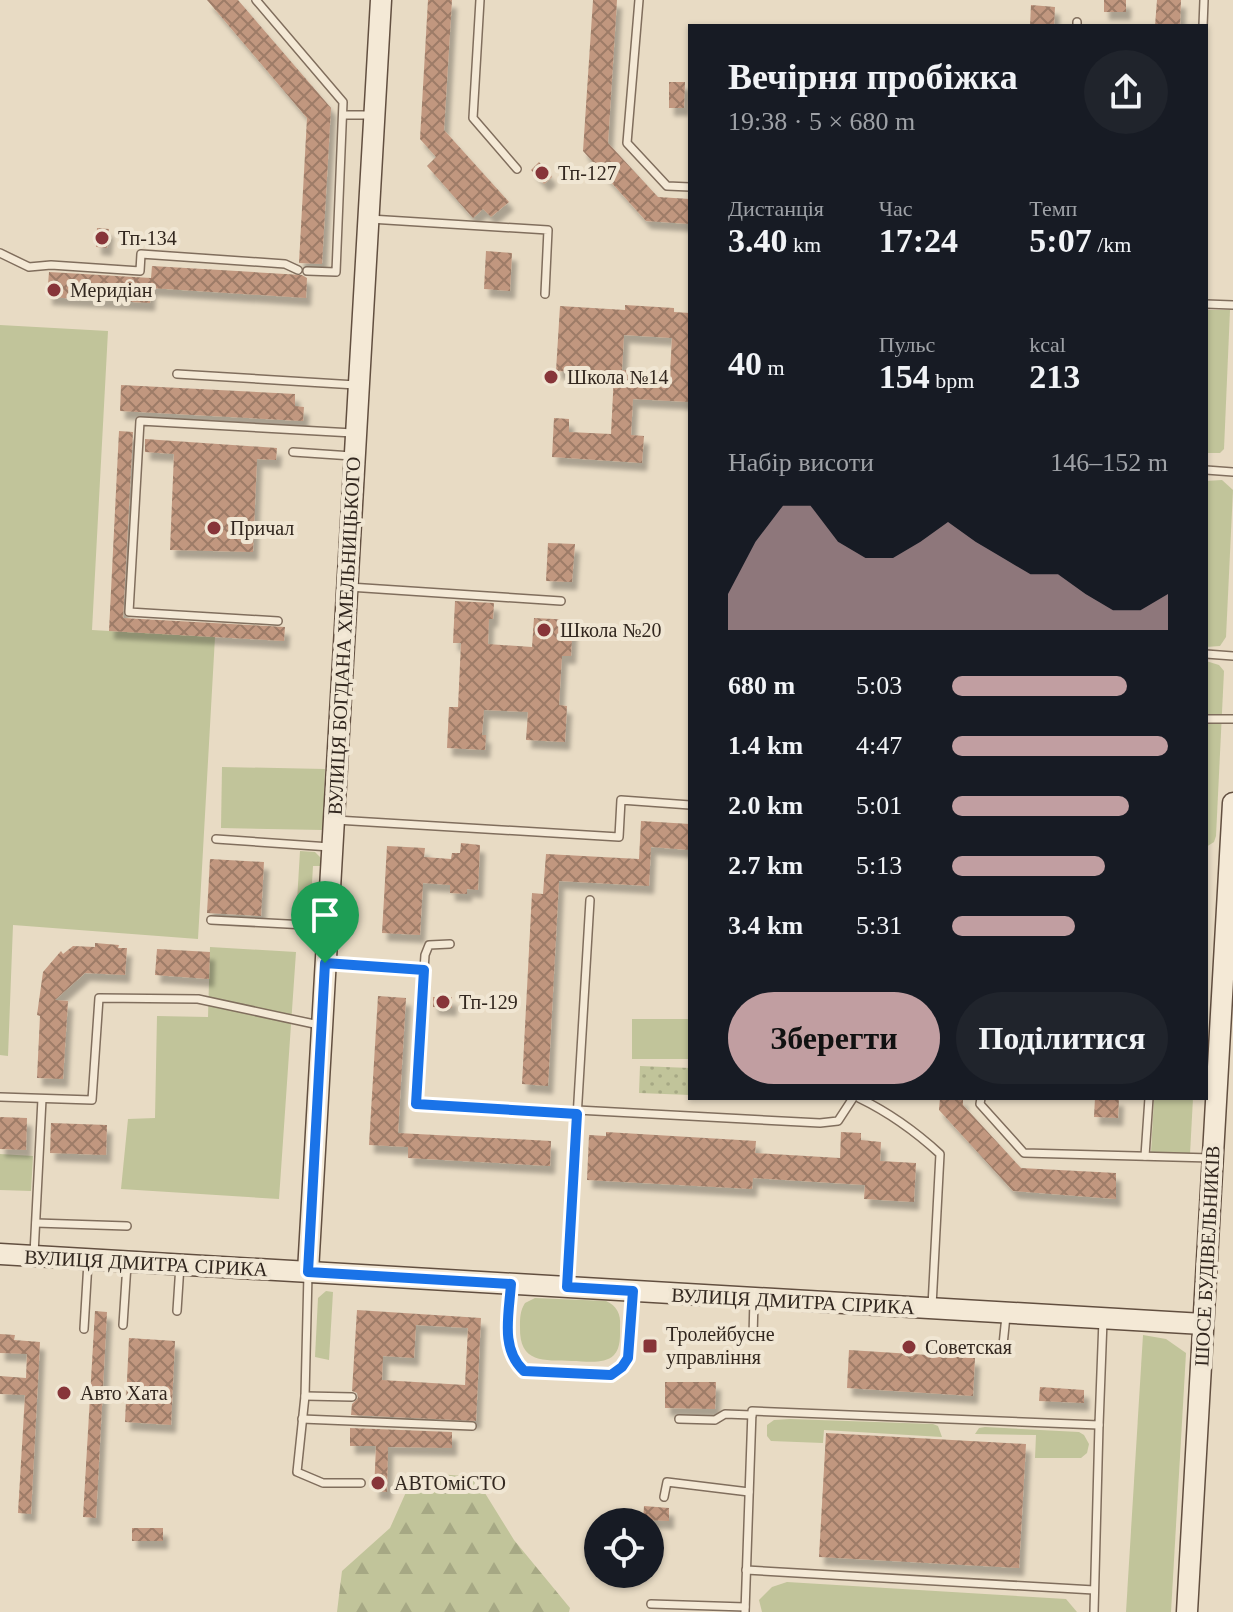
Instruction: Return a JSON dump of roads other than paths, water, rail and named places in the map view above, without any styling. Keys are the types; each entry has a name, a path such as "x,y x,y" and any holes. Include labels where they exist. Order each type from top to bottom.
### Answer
{"street":[{"name":"ВУЛИЦЯ БОГДАНА ХМЕЛЬНИЦЬКОГО","path":"308,1272 381,0"},
{"name":"ШОСЕ БУДІВЕЛЬНИКІВ","path":"1187,1612 1233,803"},
{"name":"ВУЛИЦЯ ДМИТРА СІРИКА","path":"0,1254 1203,1324"}],"lane":[{"path":"0,253 29,267 51,265 140,271 141,254 285,264 303,270 336,272 343,102 256,0"},
{"path":"480,0 473,118 517,169"},
{"path":"639,0 627,143 667,186 688,187"},
{"path":"1203,24 1204,0"},
{"path":"344,115 375,115"},
{"path":"368,219 548,230 545,294"},
{"path":"1208,304 1233,305"},
{"path":"177,374 359,385"},
{"path":"278,621 129,612 140,421 356,434"},
{"path":"293,452 354,456"},
{"path":"1208,470 1233,472"},
{"path":"347,587 561,601"},
{"path":"1208,654 1233,656"},
{"path":"1208,719 1233,719"},
{"path":"334,820 619,837 621,800 688,805"},
{"path":"216,839 332,847"},
{"path":"567,1287 590,900"},
{"path":"211,920 328,927"},
{"path":"450,944 429,945 425,955 416,1104 820,1123 838,1121 854,1100"},
{"path":"325,963 424,970"},
{"path":"0,1097 92,1100 99,998 198,999 322,1026"},
{"path":"34,1256 42,1099"},
{"path":"861,1100 886,1111 940,1154 932,1309"},
{"path":"981,1100 980,1104 1024,1153 1213,1158"},
{"path":"1145,1156 1149,1100"},
{"path":"36,1223 127,1226"},
{"path":"84,1329 88,1259"},
{"path":"123,1325 127,1262"},
{"path":"177,1311 180,1265"},
{"path":"308,1272 305,1396 297,1472 323,1483 361,1483"},
{"path":"511,1284 508,1346 515,1362 524,1371 589,1375 611,1375 628,1358 633,1291"},
{"path":"753,1337 754,1298"},
{"path":"1003,1345 1006,1313"},
{"path":"1094,1612 1103,1318"},
{"path":"305,1396 352,1397"},
{"path":"651,1604 745,1610 752,1411 1099,1425"},
{"path":"679,1419 715,1420 725,1414 752,1415"},
{"path":"302,1419 472,1426"},
{"path":"664,1497 667,1482 749,1492"},
{"path":"746,1570 1094,1590"}],"place":[{"name":"Тп-127","path":"542,173"},
{"name":"Тп-134","path":"102,238"},
{"name":"Меридіан","path":"54,290"},
{"name":"Школа №14","path":"551,377"},
{"name":"Причал","path":"214,528"},
{"name":"Школа №20","path":"544,630"},
{"name":"Тп-129","path":"443,1002"},
{"name":"Тролейбусне управління","path":"650,1346"},
{"name":"Советская","path":"909,1347"},
{"name":"Авто Хата","path":"64,1393"},
{"name":"АВТОміСТО","path":"378,1483"}]}
